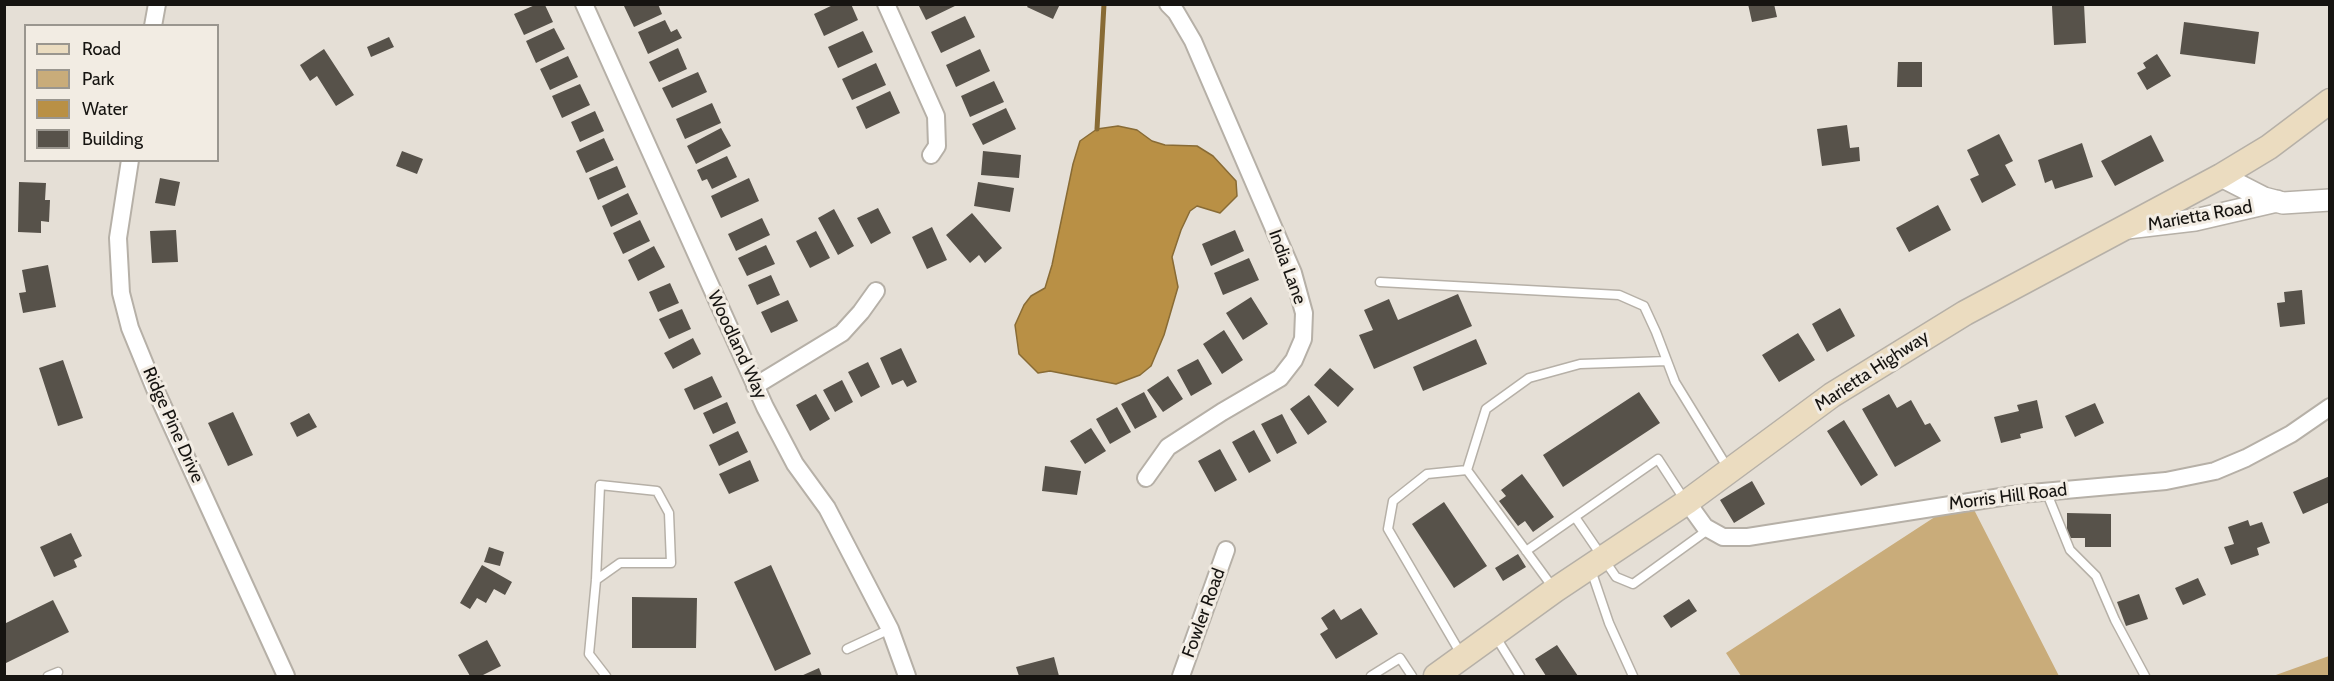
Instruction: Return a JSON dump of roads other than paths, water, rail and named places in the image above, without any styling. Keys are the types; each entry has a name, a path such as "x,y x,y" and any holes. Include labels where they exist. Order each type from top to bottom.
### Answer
{"main road":[{"name":"Marietta Highway","path":"1439,676 1555,590 1687,502 1832,395 1965,313 2221,176 2269,147 2330,101"}],"street":[{"path":"153,24 157,4"},
{"name":"Woodland Way","path":"584,4 755,386 795,464 827,508 890,629 907,676"},
{"path":"886,4 936,116 937,146 931,155"},
{"name":"India Lane","path":"1146,478 1168,447 1281,378 1294,360 1303,339 1304,313 1293,273 1192,41 1176,12 1168,4"},
{"name":"Ridge Pine Drive","path":"130,162 118,238 122,293 130,328 286,676"},
{"name":"Marietta Road","path":"2221,176 2248,191 2277,201 2300,203 2330,200"},
{"name":"Marietta Road","path":"2123,229 2195,220 2277,201"},
{"path":"755,386 842,333 876,291"},
{"name":"Morris Hill Road","path":"1709,529 1723,537 1748,537 2046,491 2166,481 2215,471 2246,458 2291,434 2330,407"},
{"path":"1687,502 1709,529"},
{"name":"Fowler Road","path":"1181,676 1227,550"}],"lane":[{"path":"1380,282 1619,295 1644,306 1675,382 1729,470"},
{"path":"1467,470 1486,409 1529,378 1580,364 1667,361"},
{"path":"1526,551 1658,459 1687,502"},
{"path":"1467,470 1555,590"},
{"path":"1463,657 1388,529 1393,501 1427,474 1467,470"},
{"path":"596,580 620,562 671,563 669,513 657,491 600,485 590,654 606,676"},
{"path":"2046,491 2070,550 2096,576 2115,620 2145,676"},
{"path":"1575,517 1596,562 1609,623 1633,676"},
{"path":"1596,562 1616,577 1633,584 1709,529"},
{"path":"847,649 890,629"},
{"path":"1494,634 1520,676"},
{"path":"1371,676 1400,658 1412,676"},
{"path":"48,676 58,672"}],"water":[{"path":"1118,126 1137,130 1152,141 1165,145 1197,146 1213,156 1236,181 1237,196 1220,213 1197,206 1190,211 1172,257 1178,287 1164,335 1151,366 1140,375 1116,384 1050,371 1038,373 1019,354 1015,325 1031,296 1045,288 1080,141 1097,129"}],"waterway":[{"path":"1097,129 1104,4"}]}
